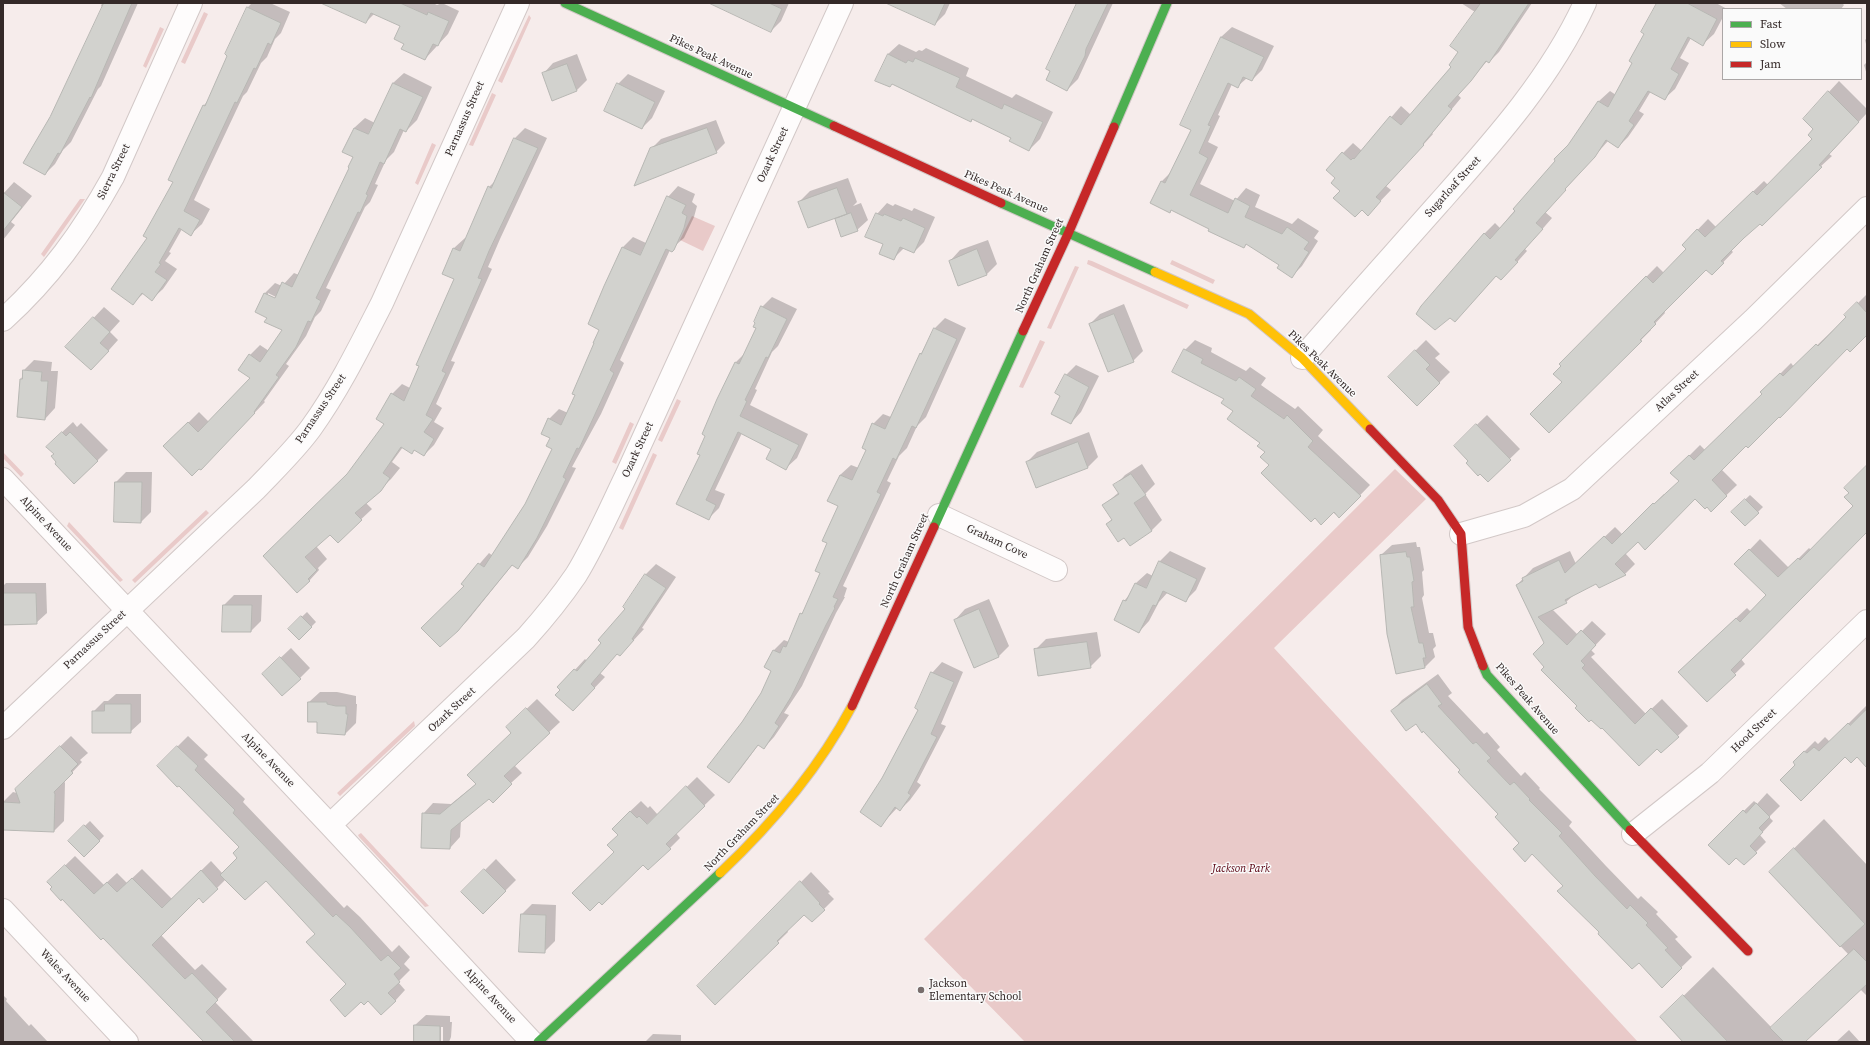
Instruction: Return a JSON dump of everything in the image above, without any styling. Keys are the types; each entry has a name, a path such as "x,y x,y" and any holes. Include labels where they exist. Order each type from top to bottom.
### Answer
{"street":[{"name":"Sierra Street","path":"3,320 51,272 101,200 113,177 191,3"},
{"name":"Parnassus Street","path":"3,728 256,489 312,427 357,352 382,303 518,3"},
{"name":"Pikes Peak Avenue","path":"565,3 1068,234 1249,314 1302,358 1438,500 1461,534 1468,627 1487,675 1633,834 1748,951"},
{"name":"Ozark Street","path":"330,825 526,638 545,617 576,574 598,534 626,476 842,3"},
{"name":"North Graham Street","path":"538,1042 722,871 786,805 811,773 834,739 853,702 1068,234 1167,3"},
{"name":"Sugarloaf Street","path":"1302,358 1501,133 1543,77 1574,28 1585,3"},
{"name":"Atlas Street","path":"1461,534 1524,516 1572,488 1753,320 1867,208"},
{"name":"Alpine Avenue","path":"3,479 126,611 330,825 532,1042"},
{"name":"Graham Cove","path":"939,515 1056,570"},
{"name":"Hood Street","path":"1633,834 1710,773 1867,621"},
{"name":"Wales Avenue","path":"3,910 127,1042"}],"green space":[{"path":"204,12 208,14 185,64 181,62"},
{"path":"529,15 531,18 502,83 498,81"},
{"path":"160,27 164,29 146,68 143,66"},
{"path":"492,93 496,95 473,146 469,145"},
{"path":"432,143 436,145 418,185 415,183"},
{"path":"80,199 85,199 44,257 41,254"},
{"path":"692,216 715,226 703,251 680,240"},
{"path":"1088,260 1189,305 1187,309 1087,264"},
{"path":"1172,260 1215,280 1213,284 1170,264"},
{"path":"1075,266 1079,267 1051,329 1047,328"},
{"path":"1040,340 1045,342 1023,388 1019,387"},
{"path":"677,399 681,401 662,442 658,440"},
{"path":"630,422 634,424 616,464 612,462"},
{"path":"3,452 24,474 21,477 3,458"},
{"path":"653,453 657,455 623,530 619,528"},
{"name":"Jackson Park","path":"1395,469 1426,499 1274,648 1638,1042 1025,1042 924,939"},
{"path":"206,510 209,513 135,583 132,580"},
{"path":"69,522 123,580 120,582 67,526"},
{"path":"414,721 415,726 340,796 337,793"},
{"path":"361,833 429,906 425,907 359,837 358,835"}],"building":[{"path":"104,3 132,3 91,98 90,97 60,154 58,153 45,175 23,163 50,117"},
{"path":"321,3 400,3 427,15 428,12 449,21 438,46 433,44 425,60 401,49 404,44 394,39 400,26 371,13 366,23"},
{"path":"709,3 769,3 782,9 771,32"},
{"path":"886,3 945,3 935,25"},
{"path":"1077,3 1108,3 1086,49 1085,56 1067,91 1046,80 1050,71 1046,69"},
{"path":"1481,3 1529,3 1489,63 1486,61 1471,81 1448,106 1452,109 1423,144 1424,145 1376,197 1381,201 1368,216 1362,210 1355,217 1333,198 1340,191 1331,183 1335,178 1326,170 1342,152 1351,160 1353,158 1354,159 1390,116 1401,125 1451,67 1449,65 1458,52 1450,46"},
{"path":"1657,3 1687,3 1717,19 1703,46 1688,37 1671,69 1679,74 1665,100 1648,91 1629,121 1634,125 1618,148 1606,140 1595,157 1536,223 1543,229 1515,260 1518,262 1501,280 1496,276 1455,322 1450,318 1435,330 1416,314 1421,306 1484,233 1490,239 1515,211 1513,209 1555,161 1554,159 1568,145 1598,101 1608,107 1632,63 1629,61 1644,34 1641,32"},
{"path":"247,7 281,23 271,45 268,43 256,69 254,68 237,103 235,102 184,211 200,220 191,236 179,228 159,263 161,264 155,272 167,280 152,301 142,293 133,305 111,289 147,238 143,236 173,182 168,180 203,105 205,106 227,56 225,54"},
{"path":"1221,37 1264,57 1252,81 1243,77 1238,88 1228,83 1208,125 1211,126 1199,153 1208,158 1190,195 1228,213 1235,198 1250,206 1245,217 1282,234 1287,227 1309,242 1304,249 1309,252 1292,278 1277,268 1279,265 1246,244 1244,248 1208,231 1209,229 1171,210 1170,213 1150,203 1161,181 1165,183 1191,130 1180,125"},
{"path":"888,54 906,63 908,60 913,62 915,58 960,78 956,87 1002,109 1004,104 1043,122 1029,151 1009,141 1011,138 972,119 971,122 892,84 890,87 875,81"},
{"path":"567,64 577,91 552,101 542,73"},
{"path":"393,83 423,97 406,132 400,129 384,164 380,162 366,194 368,195 360,213 358,212 316,298 321,301 311,322 308,321 296,347 276,375 279,377 254,412 255,413 201,470 199,469 192,476 163,446 188,422 198,432 250,378 238,370 249,354 260,362 282,330 264,322 267,318 255,312 264,293 275,298 282,282 292,287 349,168 348,167 353,157 342,152 354,128 368,134"},
{"path":"617,83 655,102 642,129 604,111"},
{"path":"1828,91 1859,122 1819,165 1822,167 1762,226 1760,224 1744,238 1721,261 1724,263 1712,275 1706,270 1654,322 1656,324 1640,340 1642,341 1549,433 1530,414 1562,382 1553,374 1561,366 1559,364 1646,276 1653,283 1686,249 1682,245 1697,229 1705,237 1753,191 1757,195 1812,139 1808,135 1813,129 1803,119"},
{"path":"707,128 717,153 634,186 650,148"},
{"path":"514,138 538,148 489,251 478,278 482,279 442,371 446,373 426,415 433,419 424,432 434,439 424,456 414,450 412,454 401,447 383,473 390,478 381,491 355,513 362,520 338,543 330,535 305,557 317,570 308,579 310,581 297,593 263,556 347,474 384,424 376,419 391,393 404,401 419,366 416,365 454,279 442,274 453,248 460,251 488,186 491,188"},
{"path":"837,188 847,214 808,228 798,202"},
{"path":"3,192 22,207 3,231"},
{"path":"667,196 686,205 682,213 687,216 684,228 674,250 672,252 666,249 610,370 614,373 579,449 577,448 563,477 566,479 537,538 518,569 512,565 458,631 440,647 421,628 464,586 461,584 478,563 484,567 525,504 552,449 546,446 550,438 541,434 548,418 561,425 575,395 572,394 599,330 588,324 604,286 622,247 640,255"},
{"path":"851,213 858,231 841,237 835,219"},
{"path":"876,213 883,216 884,214 901,221 903,218 925,228 914,253 900,247 894,260 879,254 883,244 865,237"},
{"path":"977,249 987,275 958,286 949,261"},
{"path":"1857,302 1867,313 1867,335 1850,352 1847,349 1780,418 1779,417 1748,448 1746,446 1712,480 1727,496 1711,512 1707,507 1705,509 1695,499 1645,550 1638,542 1615,564 1626,575 1599,588 1596,584 1565,600 1567,603 1538,617 1567,645 1581,630 1596,645 1581,661 1585,665 1582,668 1635,724 1651,708 1679,737 1661,753 1657,749 1639,766 1602,728 1601,729 1591,720 1589,722 1575,708 1577,706 1541,670 1544,667 1533,654 1544,643 1516,585 1523,581 1522,578 1559,560 1565,573 1604,536 1612,544 1653,503 1654,504 1679,481 1670,473 1689,455 1694,460 1762,394 1760,392 1780,373 1783,376 1816,344 1818,346 1846,317 1844,315"},
{"path":"761,306 787,319 745,400 747,401 740,416 799,445 786,470 766,459 771,449 738,432 706,500 716,505 709,520 676,504 700,455 697,454 705,436 702,434 717,399 735,362 739,364 756,328 753,327 754,322"},
{"path":"1114,314 1134,362 1108,372 1089,324"},
{"path":"93,317 110,332 100,343 109,351 91,370 65,347"},
{"path":"934,328 957,339 916,428 912,426 896,460 893,458 877,492 881,494 833,597 838,599 834,607 835,608 791,697 775,723 779,726 764,749 758,745 729,783 707,767 742,722 761,693 771,671 764,667 773,650 780,653 783,646 786,647 800,613 802,614 820,573 815,571 827,543 822,541 838,506 827,501 840,475 852,480 866,450 862,448 872,423 885,429 920,353 921,354"},
{"path":"1184,349 1203,359 1201,363 1236,381 1239,377 1256,389 1251,396 1284,419 1287,415 1313,441 1308,447 1361,496 1339,518 1334,512 1321,525 1315,518 1311,522 1261,473 1269,465 1260,457 1265,452 1257,446 1260,443 1227,419 1233,411 1221,403 1224,399 1172,372"},
{"path":"1415,350 1430,365 1426,369 1440,383 1417,406 1388,377"},
{"path":"23,370 42,372 41,381 48,381 45,420 17,417 20,379 22,379"},
{"path":"1065,374 1089,387 1071,424 1051,414 1060,396 1055,393"},
{"path":"1476,424 1511,460 1488,482 1480,474 1478,476 1466,463 1468,461 1454,446"},
{"path":"62,432 66,436 70,432 98,461 74,484 55,464 56,462 51,456 54,454 46,447"},
{"path":"1078,442 1088,468 1036,488 1026,462"},
{"path":"1867,465 1867,532 1731,670 1736,675 1707,702 1678,672 1736,618 1740,622 1766,595 1734,564 1749,549 1778,577 1798,558 1800,560 1853,506 1844,497 1849,493 1844,488"},
{"path":"1131,474 1146,495 1134,503 1152,531 1130,546 1124,538 1118,542 1106,524 1112,520 1102,505 1119,494 1113,485"},
{"path":"115,482 142,482 141,523 114,522"},
{"path":"1745,499 1759,513 1745,526 1731,512"},
{"path":"1406,552 1407,557 1410,557 1414,581 1412,582 1414,607 1411,607 1419,643 1423,643 1426,658 1423,658 1425,668 1396,674 1387,634 1380,555"},
{"path":"1159,561 1197,579 1186,602 1163,591 1156,606 1153,605 1139,633 1114,620 1123,600 1126,601 1135,583 1146,588"},
{"path":"645,574 666,588 632,639 634,640 620,656 617,654 591,684 595,688 573,711 555,695 560,690 557,687 574,669 577,671 601,643 598,640 625,609 623,607"},
{"path":"3,593 36,593 37,624 3,625"},
{"path":"223,605 252,605 251,632 222,632"},
{"path":"979,609 999,657 974,668 954,620"},
{"path":"301,616 312,627 299,640 288,629"},
{"path":"1087,642 1091,668 1038,676 1034,649"},
{"path":"280,657 301,679 282,696 262,674"},
{"path":"931,672 954,682 931,734 937,737 908,793 911,795 900,811 895,807 881,827 860,812 882,778 918,710 915,708"},
{"path":"1427,684 1442,704 1438,706 1473,744 1476,742 1491,758 1487,761 1510,785 1514,782 1530,799 1529,800 1562,833 1559,836 1595,876 1627,909 1630,905 1648,923 1646,925 1668,948 1665,950 1682,968 1662,988 1639,963 1632,969 1598,934 1599,932 1557,891 1563,886 1532,854 1525,862 1513,849 1519,843 1495,817 1498,814 1458,772 1460,770 1423,731 1422,733 1416,724 1406,731 1391,711"},
{"path":"308,702 327,702 327,704 336,706 346,706 346,714 348,714 345,735 317,733 317,722 308,722"},
{"path":"105,704 131,704 131,733 92,733 92,711 104,711"},
{"path":"526,708 550,733 504,776 512,784 493,803 489,799 451,830 450,849 421,848 422,813 440,814 476,784 467,775 511,733 506,727"},
{"path":"1867,709 1867,768 1857,757 1851,763 1845,757 1801,801 1780,780 1795,765 1793,762 1804,751 1807,753 1814,747 1819,751 1848,723 1850,725"},
{"path":"60,746 78,764 71,771 73,773 54,792 54,832 3,830 3,802 20,803 15,789"},
{"path":"177,746 198,766 195,770 235,810 233,813 333,917 336,914 381,961 388,955 401,968 394,974 400,982 388,993 396,1001 381,1015 368,1001 364,1005 361,1002 345,1017 330,1000 346,984 306,942 315,934 266,881 245,900 220,875 237,858 233,853 239,847 179,786 177,787 157,766"},
{"path":"686,786 705,806 666,844 671,849 648,870 643,865 602,905 599,902 590,911 572,893 614,852 607,845 618,835 612,829 630,811 637,818 639,816 647,824"},
{"path":"1756,803 1770,817 1759,828 1763,832 1750,846 1757,853 1744,865 1736,858 1729,865 1708,845 1743,810 1746,813"},
{"path":"84,825 100,841 84,857 68,841"},
{"path":"1794,848 1865,924 1840,947 1769,872"},
{"path":"65,865 94,894 107,882 117,892 132,878 162,908 201,870 218,889 203,903 199,898 152,945 185,979 192,973 218,1000 206,1012 235,1042 204,1042 103,938 101,940 62,899 61,901 50,889 52,887 47,882"},
{"path":"484,869 506,891 483,914 461,892"},
{"path":"800,881 825,910 812,922 804,915 777,941 779,943 715,1005 697,986"},
{"path":"521,914 546,915 545,953 519,952"},
{"path":"1854,949 1867,962 1867,984 1805,1042 1784,1042 1770,1028"},
{"path":"1683,995 1728,1042 1683,1042 1660,1017"},
{"path":"414,1025 440,1026 440,1042 414,1042"}],"traffic: fast":[{"path":"565,3 834,126"},
{"path":"1114,127 1167,3"},
{"path":"1001,203 1155,272"},
{"path":"934,527 1023,331"},
{"path":"1483,666 1487,675 1630,830"},
{"path":"538,1042 720,873"}],"traffic: slow":[{"path":"1155,272 1249,314 1302,358 1370,429"},
{"path":"720,873 776,816 793,795 839,730 852,706"}],"traffic: jam":[{"path":"834,126 1001,203"},
{"path":"1023,331 1068,234 1114,127"},
{"path":"1370,429 1438,500 1461,534 1468,627 1483,666"},
{"path":"852,706 934,527"},
{"path":"1630,830 1748,951"}],"place":[{"name":"Jackson Elementary School","path":"921,990"}]}
